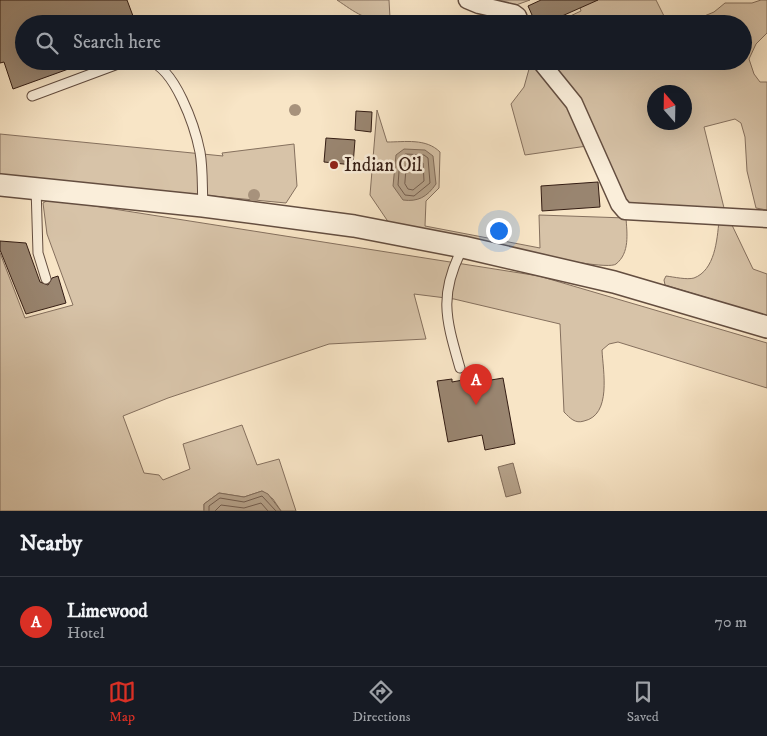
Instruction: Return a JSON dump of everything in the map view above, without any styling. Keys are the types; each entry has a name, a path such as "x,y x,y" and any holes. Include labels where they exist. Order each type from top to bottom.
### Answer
{"street":[{"path":"467,0 479,6 516,15"},
{"path":"547,70 574,102 619,204 625,211 767,219"},
{"path":"0,185 203,200 388,233 419,239 459,255 614,282 767,327"}],"lane":[{"path":"32,96 102,70"},
{"path":"163,70 176,88 194,127 200,154 203,200"},
{"path":"36,187 38,257 46,279"},
{"path":"459,255 445,298 446,314 460,368"}],"shaded area":[{"path":"337,0 389,0 390,15 362,15"},
{"path":"497,0 530,0 505,9"},
{"path":"578,0 656,0 664,15 572,15 581,11"},
{"path":"767,0 767,33 756,44 752,53 752,15 707,15 725,3 752,3"},
{"path":"752,68 760,82 767,82 767,210 756,208 747,171 745,137 741,123 735,119 704,127 725,212 631,209 551,70 752,70"},
{"path":"529,70 541,71 565,100 587,146 525,155 511,104 524,87"},
{"path":"377,110 387,142 408,141 422,143 440,152 439,188 426,201 425,226 540,248 539,215 626,218 627,243 624,254 616,264 579,263 508,250 389,223 370,195"},
{"path":"0,134 223,156 222,153 294,144 297,186 286,203 0,176"},
{"path":"50,199 539,276 767,343 767,388 618,342 609,344 602,350 604,391 599,410 593,417 581,422 575,421 564,412 560,324 454,299 414,294 426,339 329,344 168,398 123,416 144,473 159,475 163,480 190,469 183,444 242,425 257,465 279,459 296,511 281,511 273,499 262,491 244,497 219,493 204,504 204,511 0,511 0,253 25,318 73,305 47,234 43,203"},
{"path":"719,221 731,223 753,269 767,274 767,316 665,285 664,280 666,276 691,279 701,274 714,254"}],"water":[{"path":"404,149 425,150 433,156 436,184 422,198 403,200 393,186 396,155"},
{"path":"513,463 521,493 506,497 498,467"},
{"path":"262,491 268,494 281,511 204,511 204,504 219,493 244,497"}],"building":[{"path":"0,0 127,0 133,15 15,15 15,70 66,70 13,89 4,62 0,63"},
{"path":"541,0 598,0 564,15 532,15 528,6"},
{"path":"356,111 372,112 371,132 355,130"},
{"path":"326,138 355,140 353,165 324,162"},
{"path":"598,182 600,207 542,211 541,186"},
{"path":"0,241 26,243 40,282 48,285 52,278 58,276 66,303 26,314 0,250"},
{"path":"503,378 515,444 485,450 482,435 448,442 437,381 452,379 452,382 463,380 463,382 472,381 473,383"}],"place":[{"name":"Indian Oil","path":"334,165"},
{"name":"Limewood","path":"476,405"}]}
